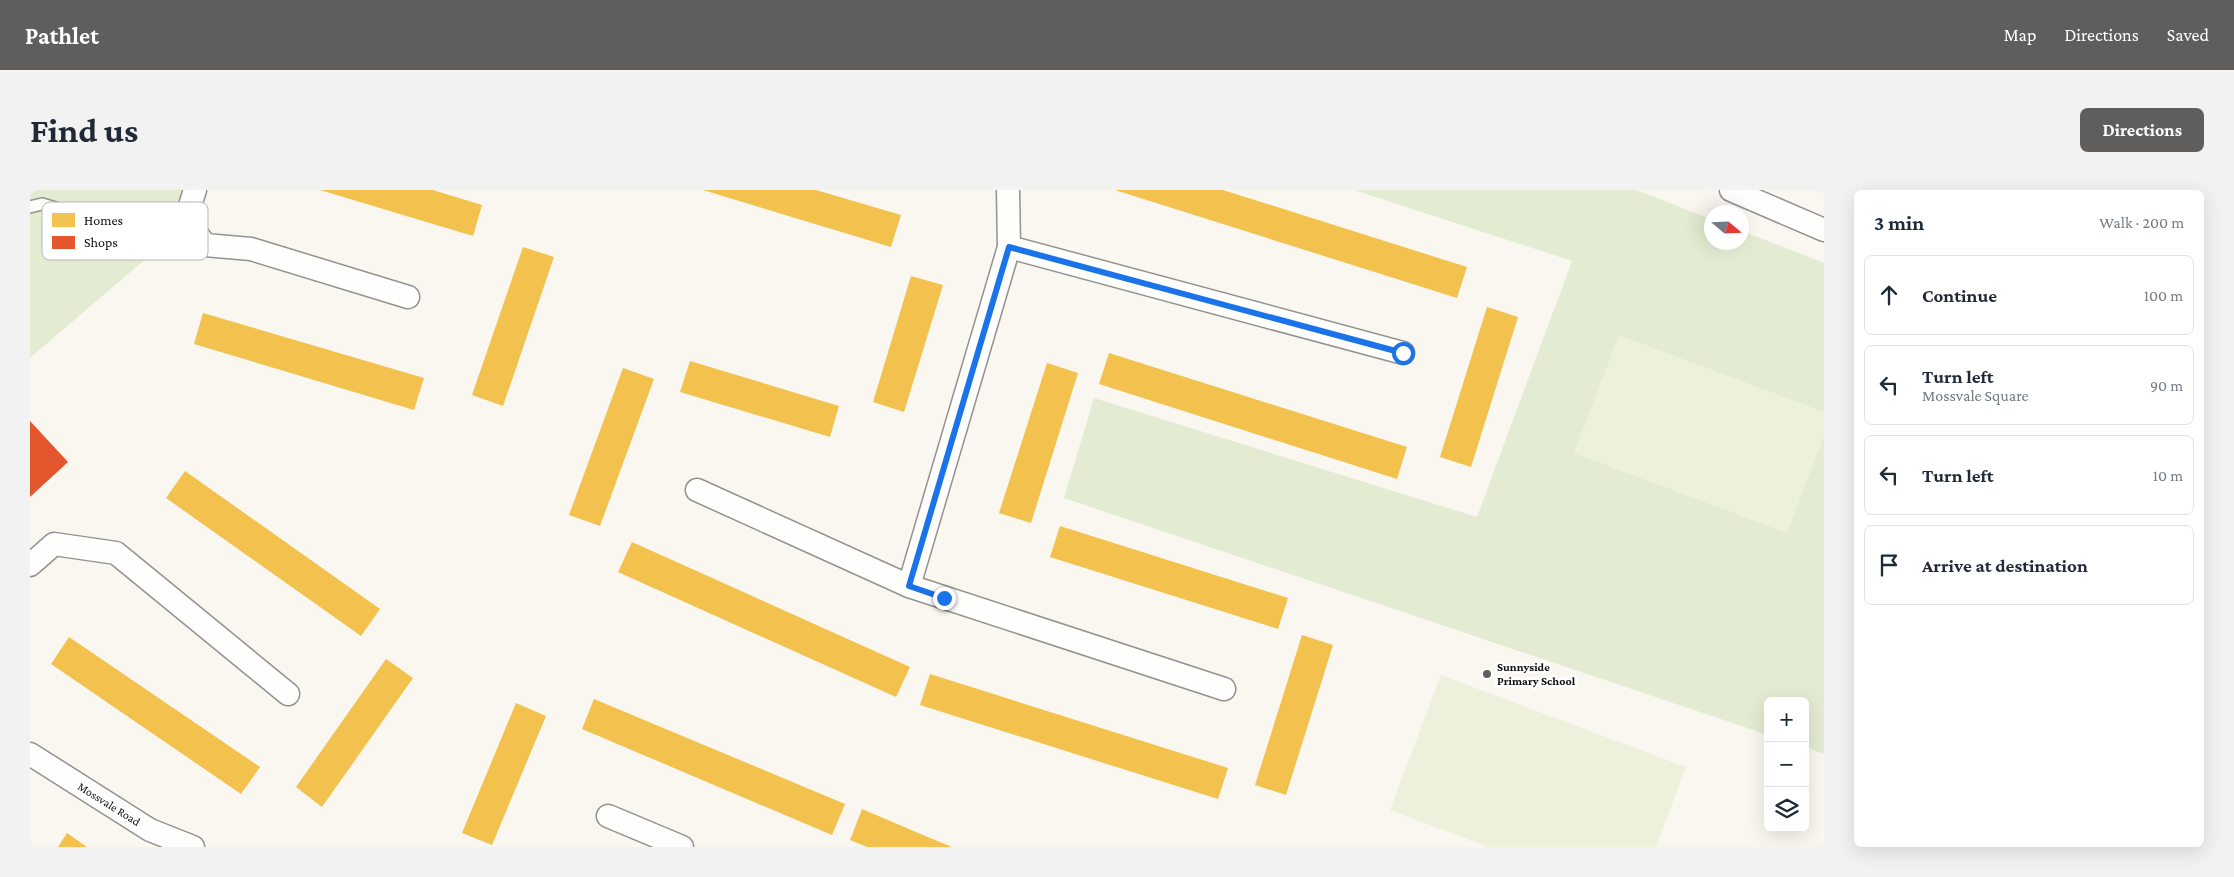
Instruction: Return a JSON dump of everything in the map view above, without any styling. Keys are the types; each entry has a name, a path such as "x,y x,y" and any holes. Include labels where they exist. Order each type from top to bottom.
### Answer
{"street":[{"path":"191,202 195,190"},
{"path":"909,586 1009,247 1008,190"},
{"path":"1731,190 1824,230"},
{"path":"208,245 251,249 408,297"},
{"path":"1009,247 1403,353"},
{"path":"697,490 909,586 1224,689"},
{"path":"30,565 54,544 116,553 288,694"},
{"name":"Mossvale Road","path":"30,754 150,830 193,847"},
{"path":"608,816 682,847"}],"green space":[{"path":"30,190 192,190 188,202 42,202 42,260 144,260 30,358"},
{"path":"1354,190 1636,190 1704,216 1704,250 1749,250 1749,234 1824,263 1824,754 1809,748 1809,697 1764,697 1764,734 1064,498 1094,398 1477,517 1572,261"},
{"path":"1619,335 1824,412 1824,436 1787,533 1574,453"},
{"path":"1441,675 1686,767 1656,847 1488,847 1390,810"}],"building: Homes":[{"path":"320,190 433,190 482,205 473,236"},
{"path":"703,190 816,190 901,215 891,247"},
{"path":"1115,190 1223,190 1467,267 1457,298"},
{"path":"523,247 554,257 503,406 472,395"},
{"path":"911,276 943,285 904,412 873,402"},
{"path":"1487,307 1518,317 1471,467 1440,457"},
{"path":"203,313 424,378 414,410 194,344"},
{"path":"1109,353 1407,447 1397,479 1099,384"},
{"path":"690,361 839,406 830,437 680,392"},
{"path":"1047,363 1078,373 1031,523 999,513"},
{"path":"623,368 654,379 600,526 569,515"},
{"path":"185,471 380,609 361,636 166,498"},
{"path":"1060,526 1288,598 1278,629 1050,557"},
{"path":"632,542 910,667 896,697 618,572"},
{"path":"1302,635 1333,645 1286,795 1255,785"},
{"path":"69,637 260,767 241,794 51,664"},
{"path":"386,659 413,678 322,807 296,787"},
{"path":"930,674 1228,768 1218,799 920,705"},
{"path":"594,699 845,804 832,835 582,729"},
{"path":"516,703 546,716 492,845 462,833"},
{"path":"862,809 952,847 867,847 850,840"},
{"path":"67,833 87,847 58,847"}],"building: Shops":[{"path":"30,421 68,462 30,497"}],"place":[{"name":"Sunnyside Primary School","path":"1487,674"}],"route":[{"path":"944,598 909,586 1009,247 1403,353"}]}
